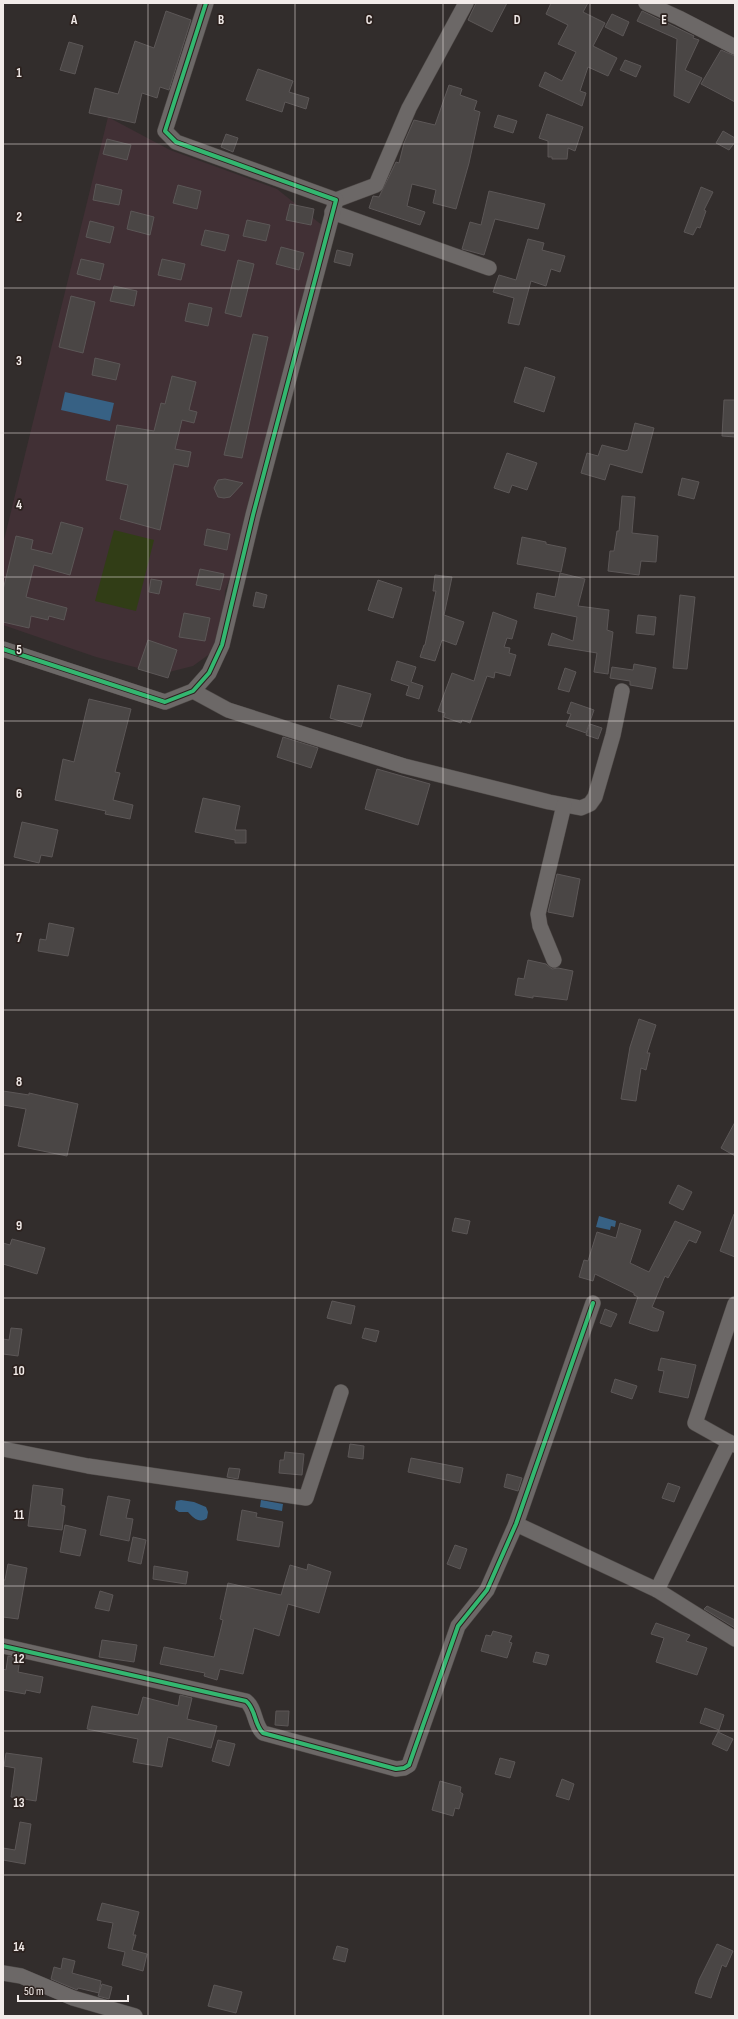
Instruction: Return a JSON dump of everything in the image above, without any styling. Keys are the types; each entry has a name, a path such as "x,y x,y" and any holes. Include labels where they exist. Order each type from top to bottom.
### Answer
{"street":[{"path":"206,3 165,131 176,142 489,268"},
{"path":"3,649 165,702 193,691 209,674 222,645 253,515 334,206 376,185 409,108 466,3"},
{"path":"646,3 735,47"},
{"path":"193,691 228,710 404,766 581,808 590,804 595,796 613,735 622,691"},
{"path":"554,960 540,926 538,914 564,804"},
{"path":"3,1646 246,1701 252,1709 258,1726 263,1733 396,1769 404,1768 409,1765 458,1626 487,1590 516,1524 593,1303"},
{"path":"658,1590 732,1444 695,1422 735,1304"},
{"path":"3,1449 88,1466 306,1498 341,1392"},
{"path":"516,1524 658,1590 735,1639"},
{"path":"3,1973 21,1976 73,1998 135,2016"}],"shaded area":[{"path":"108,117 170,150 277,189 328,230 253,515 225,591 222,645 193,666 161,674 96,657 3,625 3,544"}],"green space":[{"path":"114,530 154,540 136,611 95,601"}],"water":[{"path":"65,392 114,403 110,421 61,410"},
{"path":"599,1216 616,1221 615,1227 611,1226 610,1230 596,1227"},
{"path":"181,1500 194,1502 206,1507 208,1512 207,1518 204,1520 199,1520 194,1518 188,1512 179,1512 175,1509 176,1501"},
{"path":"261,1500 283,1504 282,1511 260,1507"}],"building":[{"path":"476,3 507,3 492,32 468,20"},
{"path":"551,3 588,3 583,12 605,23 593,46 617,58 608,76 588,67 580,91 586,93 582,106 539,86 545,72 562,81 576,52 558,44 568,25 546,14"},
{"path":"166,11 191,20 169,90 160,87 157,98 142,93 135,123 89,113 95,88 118,94 135,41 154,48"},
{"path":"642,11 694,36 693,38 699,40 685,70 702,78 689,103 674,96 677,39 637,21"},
{"path":"612,14 629,22 623,36 605,27"},
{"path":"69,42 83,46 75,74 60,70"},
{"path":"721,50 735,56 735,102 701,84"},
{"path":"625,60 641,66 636,77 620,70"},
{"path":"258,69 293,81 289,92 309,98 306,109 285,102 282,112 246,100"},
{"path":"449,85 462,89 460,95 477,101 474,110 480,112 469,163 456,209 433,203 436,190 412,184 407,206 425,212 420,225 369,208 373,196 379,197 396,162 399,163 404,143 414,120 435,125"},
{"path":"547,114 583,127 575,151 568,148 567,159 552,159 552,157 548,157 548,141 539,138"},
{"path":"498,115 517,121 513,133 494,127"},
{"path":"723,131 735,138 735,142 729,150 716,143"},
{"path":"226,134 238,138 233,152 221,147"},
{"path":"107,139 131,145 127,160 103,154"},
{"path":"96,184 122,190 119,205 93,200"},
{"path":"178,185 201,191 197,209 173,203"},
{"path":"701,187 713,192 704,210 706,211 700,228 697,227 693,235 684,232"},
{"path":"489,191 545,204 538,229 495,219 484,255 462,249 470,222 481,225"},
{"path":"290,204 314,209 311,225 286,220"},
{"path":"131,211 154,217 150,235 127,229"},
{"path":"247,220 270,225 266,241 243,236"},
{"path":"90,221 114,227 110,243 86,237"},
{"path":"205,230 229,235 225,251 201,245"},
{"path":"528,239 544,243 542,250 565,256 560,272 551,269 546,286 531,281 519,325 508,323 514,298 493,292 499,275 516,280"},
{"path":"281,247 304,253 299,270 276,264"},
{"path":"337,250 353,254 350,266 334,262"},
{"path":"81,259 104,264 100,280 77,274"},
{"path":"162,259 185,264 181,280 158,275"},
{"path":"238,260 254,264 241,317 225,313"},
{"path":"114,286 137,291 134,306 110,301"},
{"path":"71,296 95,302 83,353 59,347"},
{"path":"189,303 212,308 208,326 185,321"},
{"path":"253,334 268,337 242,458 224,455"},
{"path":"95,358 120,364 116,380 92,375"},
{"path":"525,367 555,377 544,412 514,402"},
{"path":"172,376 196,382 189,410 197,412 194,423 182,420 175,449 191,452 188,467 174,464 160,530 120,519 128,485 106,480 117,425 154,431 161,403 165,404"},
{"path":"724,400 735,400 735,437 722,436"},
{"path":"635,423 654,428 642,473 610,464 605,480 581,473 587,453 598,456 602,445 625,451 628,450"},
{"path":"507,453 537,463 527,490 512,485 509,493 494,488"},
{"path":"682,478 699,482 694,499 678,495"},
{"path":"225,479 243,483 230,497 218,497 214,488 218,480"},
{"path":"622,496 635,497 632,533 658,536 656,562 641,561 639,575 608,571 610,551 614,551 617,531 619,531"},
{"path":"61,522 83,528 70,575 34,565 26,597 67,608 64,620 49,616 48,620 31,616 29,628 3,622 3,590 16,536 33,540 31,549 52,554"},
{"path":"207,529 230,534 227,550 204,545"},
{"path":"522,537 566,548 561,572 517,564"},
{"path":"200,569 224,574 220,590 196,585"},
{"path":"560,573 585,579 578,606 609,610 607,630 613,632 608,674 594,672 597,653 548,645 552,633 573,641 577,617 534,608 537,593 555,597"},
{"path":"435,575 452,577 444,615 464,622 456,645 442,640 435,661 420,657 425,645 436,591 433,591"},
{"path":"151,579 162,581 159,594 149,592"},
{"path":"378,580 402,588 393,618 368,610"},
{"path":"256,592 267,595 264,608 253,606"},
{"path":"680,595 695,597 687,669 673,668"},
{"path":"493,612 517,621 512,639 507,638 504,647 510,648 509,653 516,655 510,676 495,672 494,678 487,676 470,723 462,720 461,723 444,717 445,713 438,711 452,673 474,681"},
{"path":"184,613 210,618 205,641 179,637"},
{"path":"638,615 656,617 654,635 636,633"},
{"path":"148,640 177,650 168,678 138,669"},
{"path":"397,661 416,667 411,682 423,686 419,699 406,695 409,686 391,680"},
{"path":"634,664 656,668 652,689 630,685 630,681 610,678 612,667 633,670"},
{"path":"565,668 576,672 569,692 558,689"},
{"path":"338,685 371,694 361,727 330,718"},
{"path":"89,699 131,709 115,772 120,773 113,800 133,805 130,819 105,814 106,811 55,800 63,759 74,762"},
{"path":"571,702 594,710 586,733 566,726 571,714 567,713"},
{"path":"590,724 602,728 598,739 586,735"},
{"path":"283,737 318,748 311,768 277,757"},
{"path":"377,769 430,784 418,825 365,809"},
{"path":"203,798 240,806 235,830 246,830 246,843 235,843 235,840 195,832"},
{"path":"22,822 58,830 52,857 41,855 39,863 14,857"},
{"path":"557,874 580,879 573,917 548,912"},
{"path":"49,923 74,928 68,956 38,951 40,939 46,940"},
{"path":"528,960 546,964 552,969 558,968 573,971 567,1000 533,996 533,998 515,995 518,978 524,979"},
{"path":"639,1019 656,1025 647,1053 650,1053 646,1070 641,1068 636,1101 621,1099 630,1047"},
{"path":"3,1091 29,1095 29,1093 78,1104 67,1156 18,1146 26,1109 3,1105"},
{"path":"735,1122 735,1156 721,1148"},
{"path":"678,1185 692,1192 683,1210 669,1203"},
{"path":"735,1214 735,1257 720,1251"},
{"path":"455,1218 470,1221 467,1234 452,1231"},
{"path":"675,1221 701,1232 696,1243 689,1240 668,1278 665,1276 652,1307 664,1312 658,1331 653,1331 629,1323 638,1297 634,1295 634,1293 595,1274 593,1281 579,1277 584,1260 588,1261 597,1232 616,1238 620,1223 641,1230 630,1263 649,1272"},
{"path":"12,1239 45,1248 37,1274 3,1264 3,1243 10,1245"},
{"path":"332,1301 355,1306 351,1324 327,1318"},
{"path":"605,1309 617,1314 611,1327 600,1323"},
{"path":"11,1328 22,1329 18,1356 3,1354 3,1339 9,1340"},
{"path":"365,1328 379,1331 376,1342 362,1338"},
{"path":"661,1358 696,1365 688,1398 659,1392 664,1371 658,1370"},
{"path":"615,1379 637,1386 632,1399 611,1392"},
{"path":"350,1444 364,1446 363,1459 348,1457"},
{"path":"285,1452 304,1454 302,1475 279,1473 280,1460 284,1460"},
{"path":"411,1458 463,1468 460,1483 408,1472"},
{"path":"229,1468 240,1469 238,1479 227,1477"},
{"path":"507,1474 522,1478 518,1491 504,1487"},
{"path":"668,1483 680,1487 674,1502 662,1498"},
{"path":"33,1485 63,1489 61,1505 65,1506 62,1530 28,1526"},
{"path":"108,1496 130,1500 126,1518 133,1519 129,1541 100,1535"},
{"path":"242,1510 257,1513 256,1517 283,1522 279,1547 237,1540"},
{"path":"65,1525 86,1530 80,1556 60,1552"},
{"path":"133,1537 146,1540 141,1564 128,1561"},
{"path":"455,1545 467,1549 460,1569 447,1564"},
{"path":"8,1564 27,1568 18,1619 3,1617 3,1580 5,1580"},
{"path":"308,1564 331,1572 319,1613 288,1604 279,1636 254,1628 243,1674 220,1669 217,1680 204,1676 205,1673 160,1664 164,1647 214,1657 223,1620 220,1619 228,1583 281,1595 290,1565 307,1570"},
{"path":"154,1566 188,1572 186,1584 153,1579"},
{"path":"100,1591 113,1595 109,1611 95,1608"},
{"path":"707,1606 735,1620 735,1628 704,1609"},
{"path":"656,1623 690,1635 686,1641 707,1648 697,1675 656,1662 664,1638 651,1634"},
{"path":"493,1631 512,1636 509,1642 512,1643 507,1658 481,1651 486,1635 491,1636"},
{"path":"102,1640 137,1645 134,1662 99,1657"},
{"path":"536,1652 549,1655 546,1665 533,1662"},
{"path":"8,1656 20,1659 18,1672 43,1677 40,1693 26,1690 25,1694 3,1690 3,1669 6,1670"},
{"path":"180,1695 192,1698 187,1719 217,1726 211,1748 168,1737 162,1767 133,1762 138,1739 87,1729 92,1706 138,1715 143,1697 178,1706"},
{"path":"705,1708 724,1715 719,1730 700,1723"},
{"path":"276,1711 289,1711 288,1726 275,1725"},
{"path":"718,1732 733,1739 727,1751 712,1744"},
{"path":"218,1740 235,1744 229,1766 212,1761"},
{"path":"6,1753 42,1758 36,1801 11,1797 15,1768 4,1766"},
{"path":"500,1758 515,1762 510,1778 495,1774"},
{"path":"562,1779 574,1784 569,1800 556,1796"},
{"path":"440,1781 461,1787 460,1792 463,1794 459,1809 455,1808 453,1816 432,1810"},
{"path":"20,1822 31,1824 25,1864 3,1860 3,1848 15,1850"},
{"path":"102,1903 139,1912 133,1935 136,1935 132,1950 147,1954 143,1971 122,1965 125,1952 108,1948 113,1923 97,1920"},
{"path":"717,1944 733,1951 726,1967 722,1965 711,1998 695,1993 699,1980"},
{"path":"337,1946 348,1949 345,1962 333,1959"},
{"path":"63,1958 75,1961 72,1973 101,1981 99,1993 78,1988 77,1990 51,1979 54,1967 61,1969"},
{"path":"102,1984 112,1987 109,1999 98,1996"},
{"path":"214,1985 242,1992 236,2013 208,2006"}],"cycle path":[{"path":"3,649 165,702 193,691 209,673 222,645 253,515 336,200 176,142 165,131 206,3"},
{"path":"3,1646 246,1701 252,1708 258,1726 263,1733 396,1769 404,1768 409,1765 458,1626 487,1590 516,1524 593,1303"}]}
